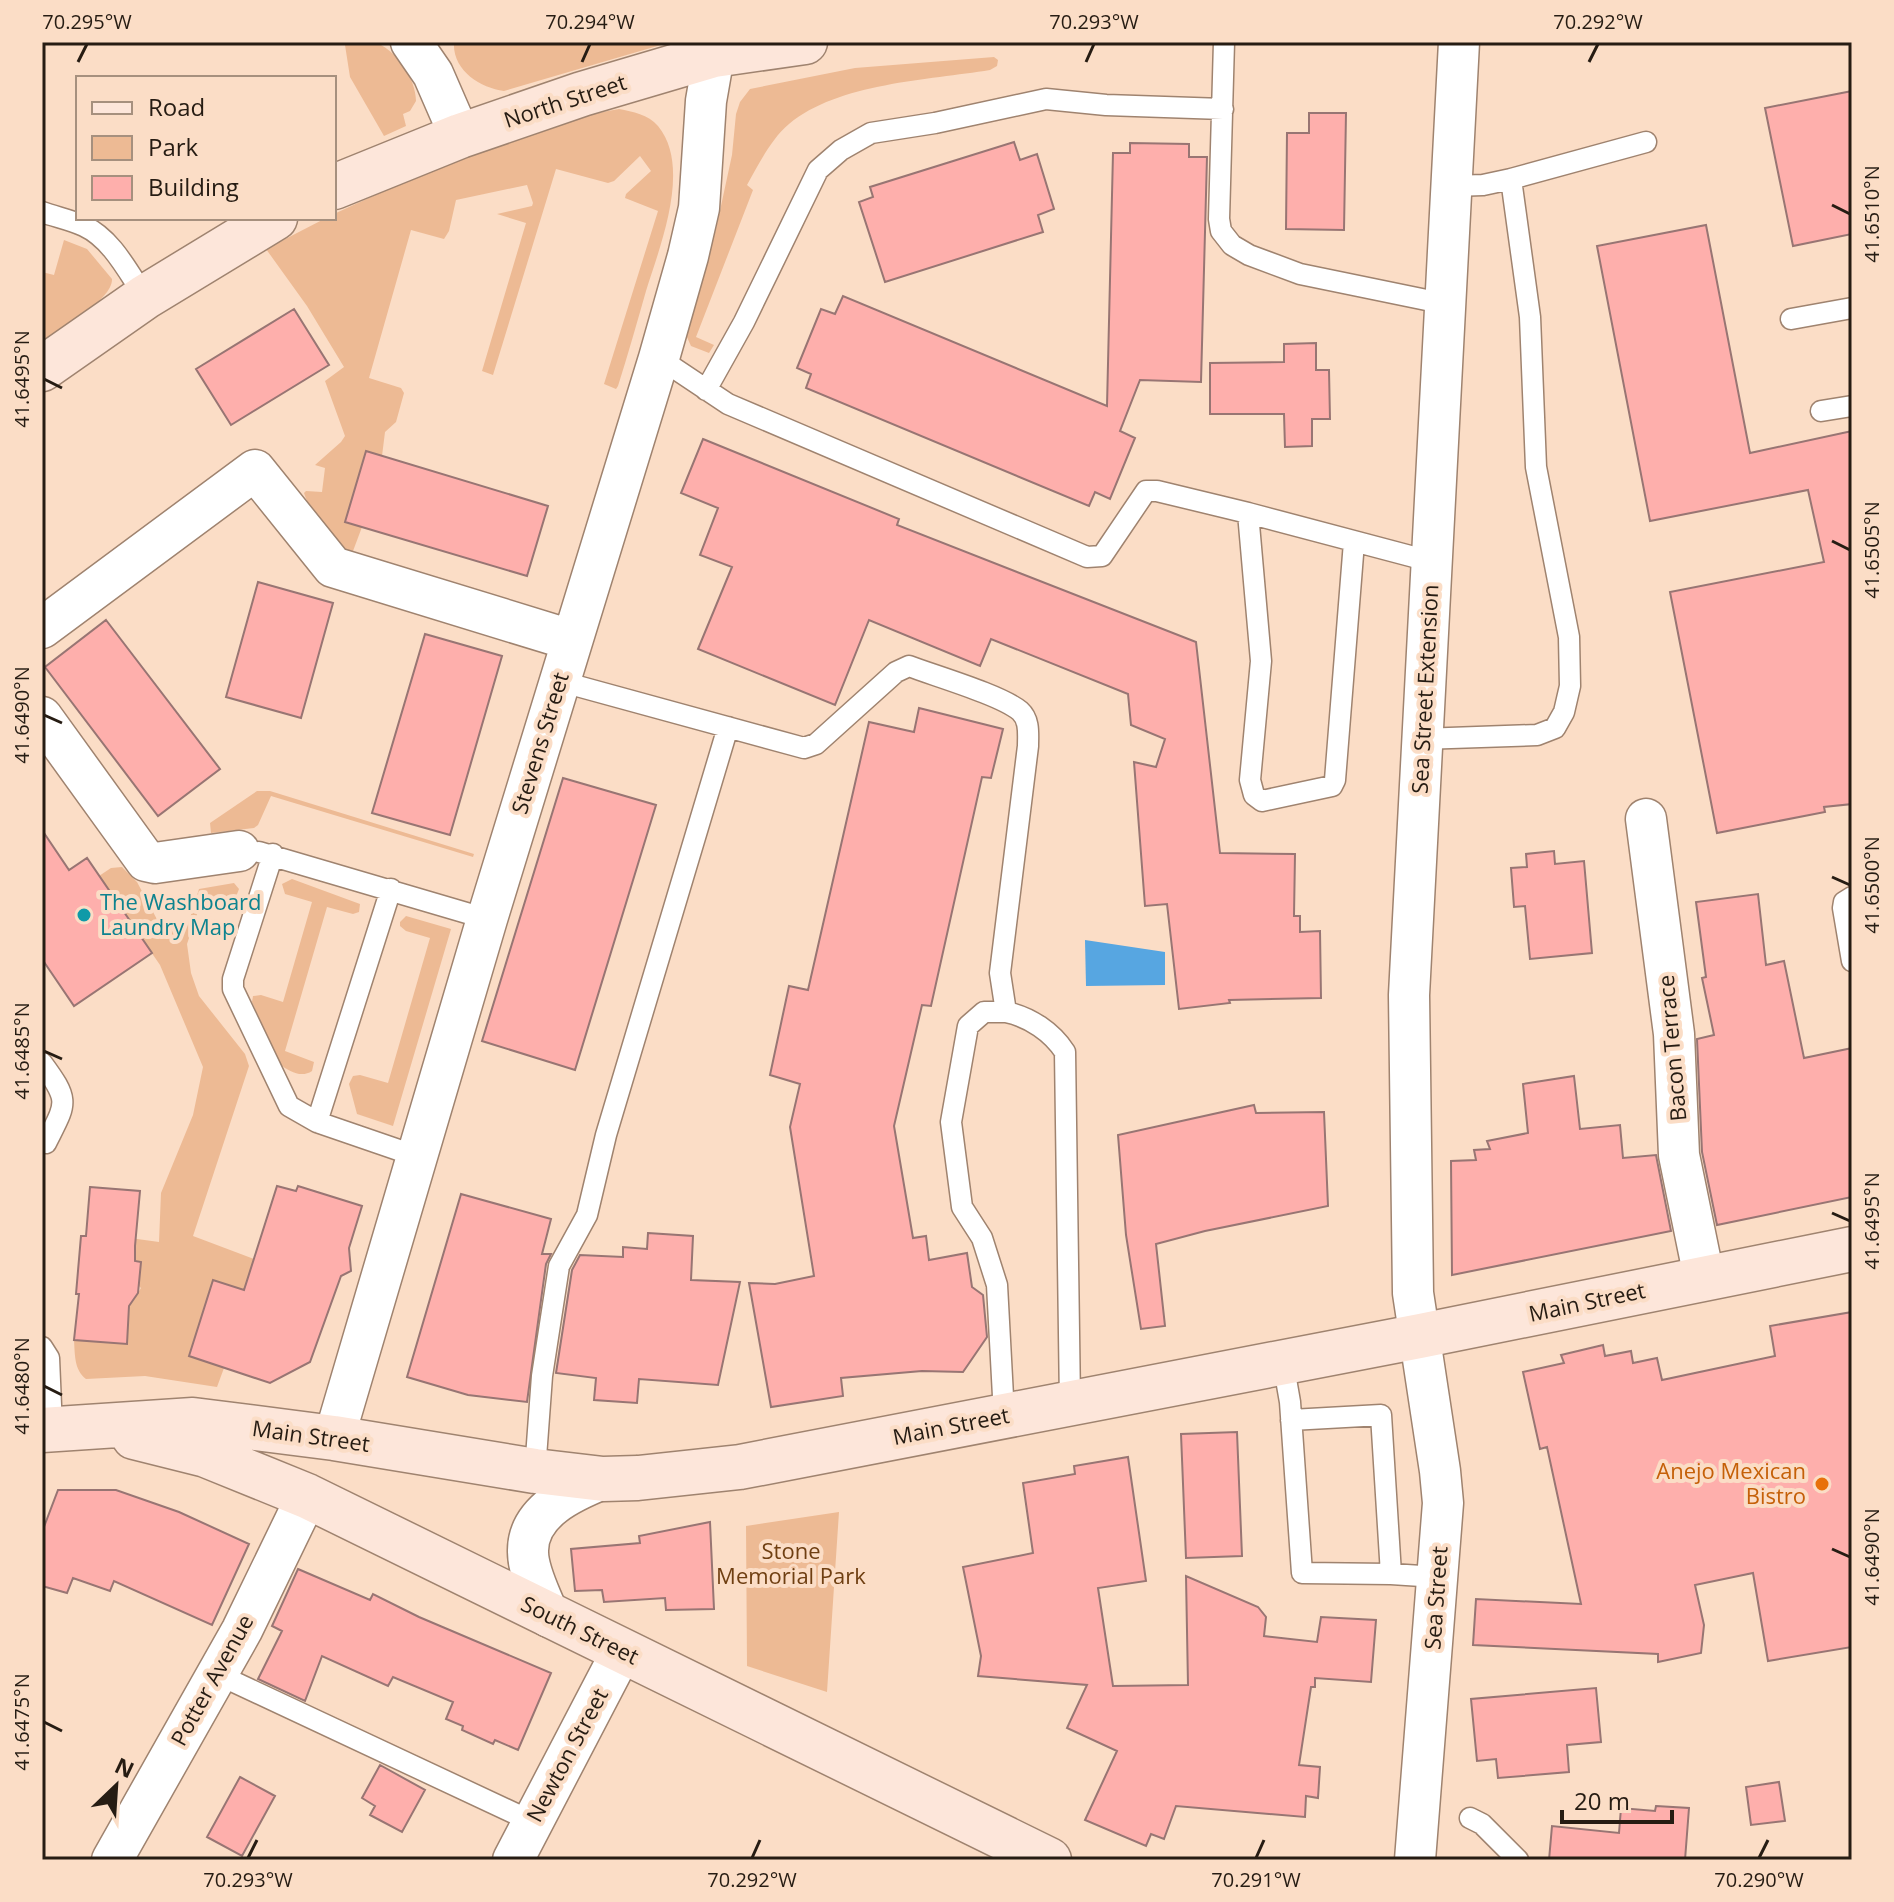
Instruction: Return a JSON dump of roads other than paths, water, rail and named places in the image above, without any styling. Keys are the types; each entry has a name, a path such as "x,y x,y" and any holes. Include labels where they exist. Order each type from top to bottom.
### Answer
{"main road":[{"name":"North Street","path":"336,186 460,136 715,49 805,42"},
{"path":"42,369 145,297 272,220"},
{"name":"Main Street","path":"47,1430 193,1420 334,1438 535,1471 603,1479 638,1478 740,1467 1852,1249"},
{"name":"South Street","path":"100,1428 206,1455 307,1496 1049,1860"}],"street":[{"path":"411,42 433,74 460,136"},
{"name":"Sea Street Extension","path":"1420,1336 1413,1284 1409,995 1459,42"},
{"name":"Stevens Street","path":"334,1438 688,256 699,208 706,101 715,49"},
{"path":"42,628 255,470 333,567 571,640"},
{"path":"42,717 146,861 155,863 256,853"},
{"name":"Bacon Terrace","path":"1646,819 1675,1044 1679,1155 1704,1277"},
{"name":"Sea Street","path":"1415,1860 1443,1503 1420,1336"},
{"path":"549,1617 527,1551 533,1530 544,1513 569,1492 603,1479"},
{"name":"Potter Avenue","path":"112,1860 242,1630 307,1496"},
{"name":"Newton Street","path":"513,1860 622,1651"}],"lane":[{"path":"1224,42 1219,219 1221,231 1232,245 1249,255 1300,274 1446,304"},
{"path":"706,390 744,322 818,170 841,150 871,133 1046,99 1106,105 1223,109"},
{"path":"1453,186 1483,185 1511,179 1646,142"},
{"path":"1421,739 1537,735 1555,728 1564,712 1570,686 1569,637 1536,467 1530,317 1511,179"},
{"path":"42,212 84,226 104,240 145,297"},
{"path":"1791,319 1852,308"},
{"path":"659,358 728,404 1087,557 1102,556 1146,491 1157,491 1433,562"},
{"path":"1821,411 1852,406"},
{"path":"1248,513 1261,661 1250,780 1254,795 1262,801 1332,786 1335,780 1354,542"},
{"path":"559,681 804,748 816,744 896,672 909,666 1004,702 1022,712 1029,727 1028,746 1000,973 1006,1012"},
{"path":"535,1471 542,1376 559,1266 587,1215 606,1135 728,727"},
{"path":"416,1156 317,1122 289,1106 233,989 256,853 391,889 487,919"},
{"path":"317,1122 391,889"},
{"path":"1852,897 1844,902 1843,908 1852,961"},
{"path":"1004,1415 997,1285 982,1238 962,1207 951,1122 968,1026 984,1012 1022,1016 1056,1039 1065,1052 1070,1403"},
{"path":"42,1063 60,1089 64,1106 46,1143"},
{"path":"42,1347 49,1358 47,1430"},
{"path":"1283,1362 1291,1420 1302,1573 1437,1577"},
{"path":"1291,1420 1381,1415 1391,1574"},
{"path":"217,1674 533,1822"},
{"path":"1470,1818 1482,1824 1518,1860"}],"water":[{"path":"1085,940 1165,952 1165,985 1086,986"}],"place":[{"name":"The Washboard Laundry Map","path":"84,915"},
{"name":"Anejo Mexican Bistro","path":"1822,1484"}],"park label":[{"name":"Stone Memorial Park","path":"791,1564"}]}
